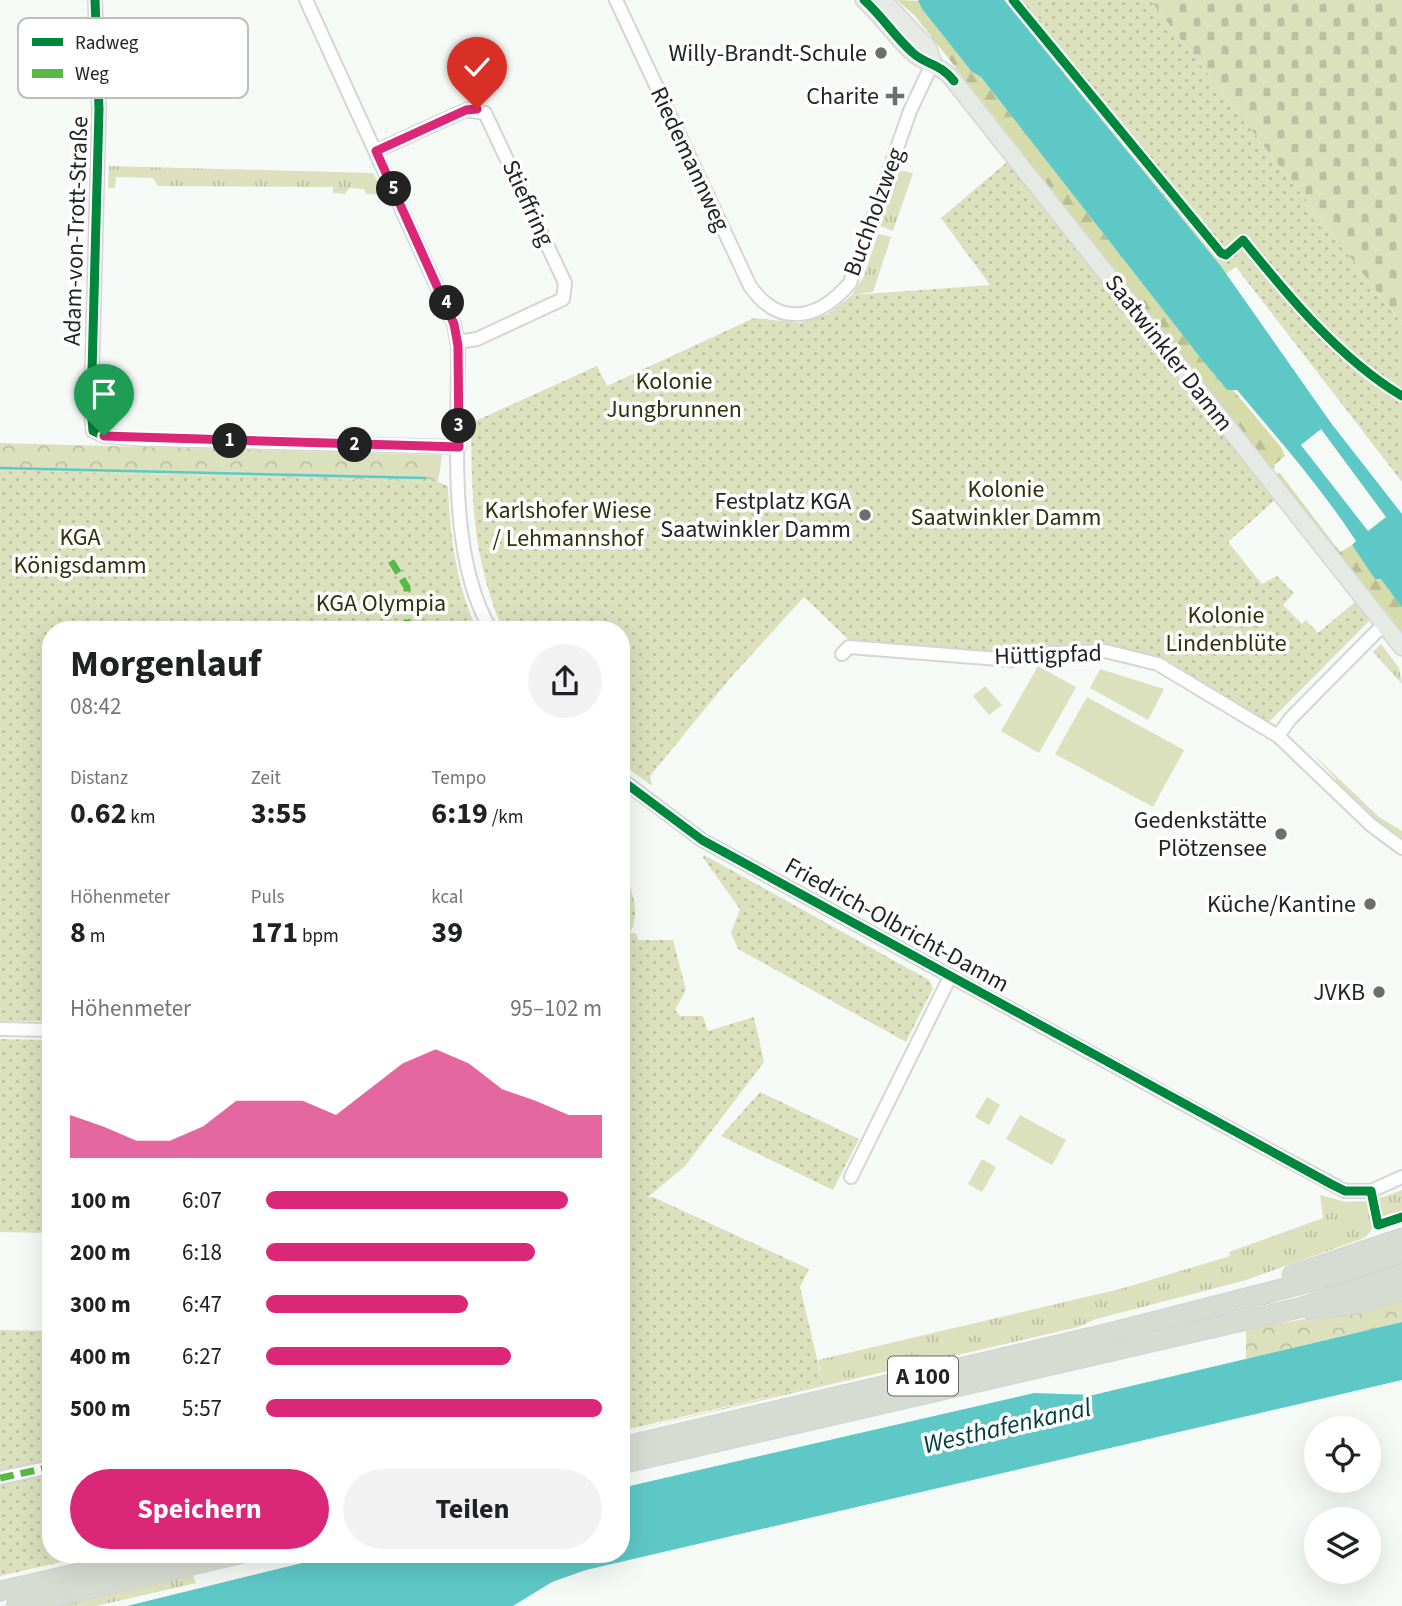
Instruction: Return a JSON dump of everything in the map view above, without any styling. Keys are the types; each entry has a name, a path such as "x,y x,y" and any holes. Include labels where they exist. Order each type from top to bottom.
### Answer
{"highway":[{"path":"1224,1304 1239,1294 1402,1238"},
{"name":"A 100","path":"630,1445 1224,1304 1402,1253"},
{"name":"A 100","path":"630,1462 1299,1308 1402,1275"},
{"path":"1299,1308 1346,1306 1402,1291"},
{"path":"0,1591 123,1563"},
{"path":"16,1606 200,1563"}],"main road":[{"name":"Saatwinkler Damm","path":"864,0 911,51 922,60 933,62 950,76 1402,647"},
{"name":"Saatwinkler Damm","path":"883,0 928,48 933,62"}],"street":[{"name":"Adam-von-Trott-Straße","path":"95,0 96,18"},
{"path":"306,0 444,296 458,342 459,533 477,607 486,621"},
{"name":"Riedemannweg","path":"616,0 750,286 762,304 773,311"},
{"name":"Buchholzweg","path":"773,311 789,314 820,308 838,296 850,283 910,111 933,62"},
{"name":"Adam-von-Trott-Straße","path":"99,98 90,423 93,431 104,436 139,439 459,447"},
{"name":"Stieffring","path":"376,151 466,110 485,113 565,283 562,299 477,339 458,342"},
{"path":"1278,736 1290,719 1384,624"},
{"name":"Hüttigpfad","path":"842,654 849,647 1011,660 1078,651 1120,653 1177,673 1278,736 1371,825 1402,848"},
{"name":"Friedrich-Olbricht-Damm","path":"630,790 702,840 1345,1191 1371,1191 1402,1177"},
{"path":"851,1177 950,977"},
{"path":"0,1029 42,1030"},
{"path":"0,1478 42,1469"}],"green space":[{"path":"897,0 920,1 922,9 972,72 981,77 1199,356 1227,390 1233,390 1281,447 1285,456 1274,465 1275,468 1272,469 915,16"},
{"path":"1004,0 1027,0 1064,55 1228,258 1220,265"},
{"path":"1027,0 1150,0 1402,324 1402,482 1236,267 1224,275 1220,265 1228,257 1064,55"},
{"path":"1150,0 1402,0 1402,324"},
{"path":"1007,162 1276,499 1228,542 1262,584 1277,576 1294,593 1283,605 1302,624 1306,620 1318,633 1356,601 1371,619 1267,724 1181,669 1120,647 1098,644 1012,654 849,640 804,597 732,676 650,776 652,786 630,770 630,621 500,621 485,578 476,528 471,423 597,366 607,386 754,318 800,323 828,314 852,295 990,285 941,218"},
{"path":"109,166 373,173 384,195 366,194 364,189 349,188 345,194 333,193 333,187 158,186 153,178 116,177 115,188 108,188"},
{"path":"899,170 913,173 893,231 880,226"},
{"path":"878,234 891,237 873,292 852,295 864,276"},
{"path":"0,443 442,455 438,482 0,470"},
{"name":"KGA Königsdamm","path":"0,470 438,482 448,486 455,560 474,621 42,621 42,1021 0,1021"},
{"path":"1279,472 1340,552 1352,545 1375,578 1381,579 1402,608 1402,632 1277,475"},
{"path":"1381,644 1399,668 1402,684 1373,652"},
{"path":"1038,666 1076,687 1039,753 1001,731"},
{"path":"1100,669 1164,689 1148,720 1090,688"},
{"path":"985,686 1002,705 989,715 973,696"},
{"path":"1087,697 1184,750 1153,807 1055,754"},
{"path":"1310,751 1379,817 1402,831 1402,838 1375,820 1336,784 1336,779"},
{"path":"704,855 929,980 933,988 906,1042 738,949 731,933 740,909 703,858"},
{"path":"630,886 635,907 630,933"},
{"path":"630,933 636,933 638,940 673,940 686,990 675,1010 680,1016 703,1016 708,1031 754,1017 764,1062 685,1166 647,1198 653,1197 809,1269 800,1287 823,1384 630,1429"},
{"path":"0,1039 42,1040 42,1233 0,1232"},
{"path":"760,1092 859,1139 833,1190 721,1136"},
{"path":"987,1097 1000,1105 989,1125 975,1117"},
{"path":"1020,1115 1066,1140 1052,1165 1006,1139"},
{"path":"982,1159 996,1167 982,1192 968,1184"},
{"path":"1402,1190 1402,1216 1381,1223 1375,1200"},
{"path":"1320,1195 1346,1202 1369,1201 1373,1226 1364,1238 1243,1281 1096,1319 1078,1327 630,1431 823,1384 818,1360 1124,1288 1230,1256 1229,1252 1323,1218"},
{"path":"1402,1258 1402,1268 1246,1310 1246,1306"},
{"path":"1402,1296 1402,1322 1246,1359 1246,1329 1328,1315"},
{"path":"0,1330 42,1331 42,1563 57,1563 0,1576"},
{"path":"193,1575 196,1583 96,1606 60,1606"}],"water":[{"path":"918,0 1004,0 1220,265 1331,423 1402,514 1402,608 1381,579 1375,579 1352,545 1356,541 1299,464 1237,390 1227,390 981,77 972,72 922,9","holes":["1321,429 1386,517 1368,531 1301,445"]},
{"name":"Westhafenkanal","path":"1402,1322 1402,1380 630,1560 630,1486 1034,1393 1093,1395"},
{"path":"302,1563 616,1563 552,1582 513,1606 127,1606"}],"waterway":[{"path":"0,468 425,478"}],"marked path":[{"path":"391,561 407,587 407,621"},
{"path":"0,1478 42,1469"}],"cycle path":[{"path":"95,0 96,18"},
{"path":"864,0 913,53 944,71 954,81"},
{"path":"1013,0 1221,253 1226,255 1243,240 1278,283 1336,345 1357,364 1402,396"},
{"path":"99,98 91,409 93,431 104,436 139,439 459,447"},
{"path":"630,786 702,840 1331,1184 1345,1191 1371,1191 1378,1225 1402,1217"}],"place":[{"name":"Willy-Brandt-Schule","path":"881,53"},
{"name":"Charite","path":"895,96"},
{"name":"Festplatz KGA Saatwinkler Damm","path":"865,515"},
{"name":"Gedenkstätte Plötzensee","path":"1281,834"},
{"name":"Küche/Kantine","path":"1370,904"},
{"name":"JVKB","path":"1379,992"}],"route":[{"path":"104,436 459,447 458,346 454,324 444,296 376,151 466,110 477,109"}],"park label":[{"name":"Kolonie Jungbrunnen","path":"674,395"},
{"name":"Kolonie Saatwinkler Damm","path":"1006,503"},
{"name":"Karlshofer Wiese / Lehmannshof","path":"568,524"},
{"name":"KGA Olympia","path":"381,603"},
{"name":"Kolonie Lindenblüte","path":"1226,629"}]}
